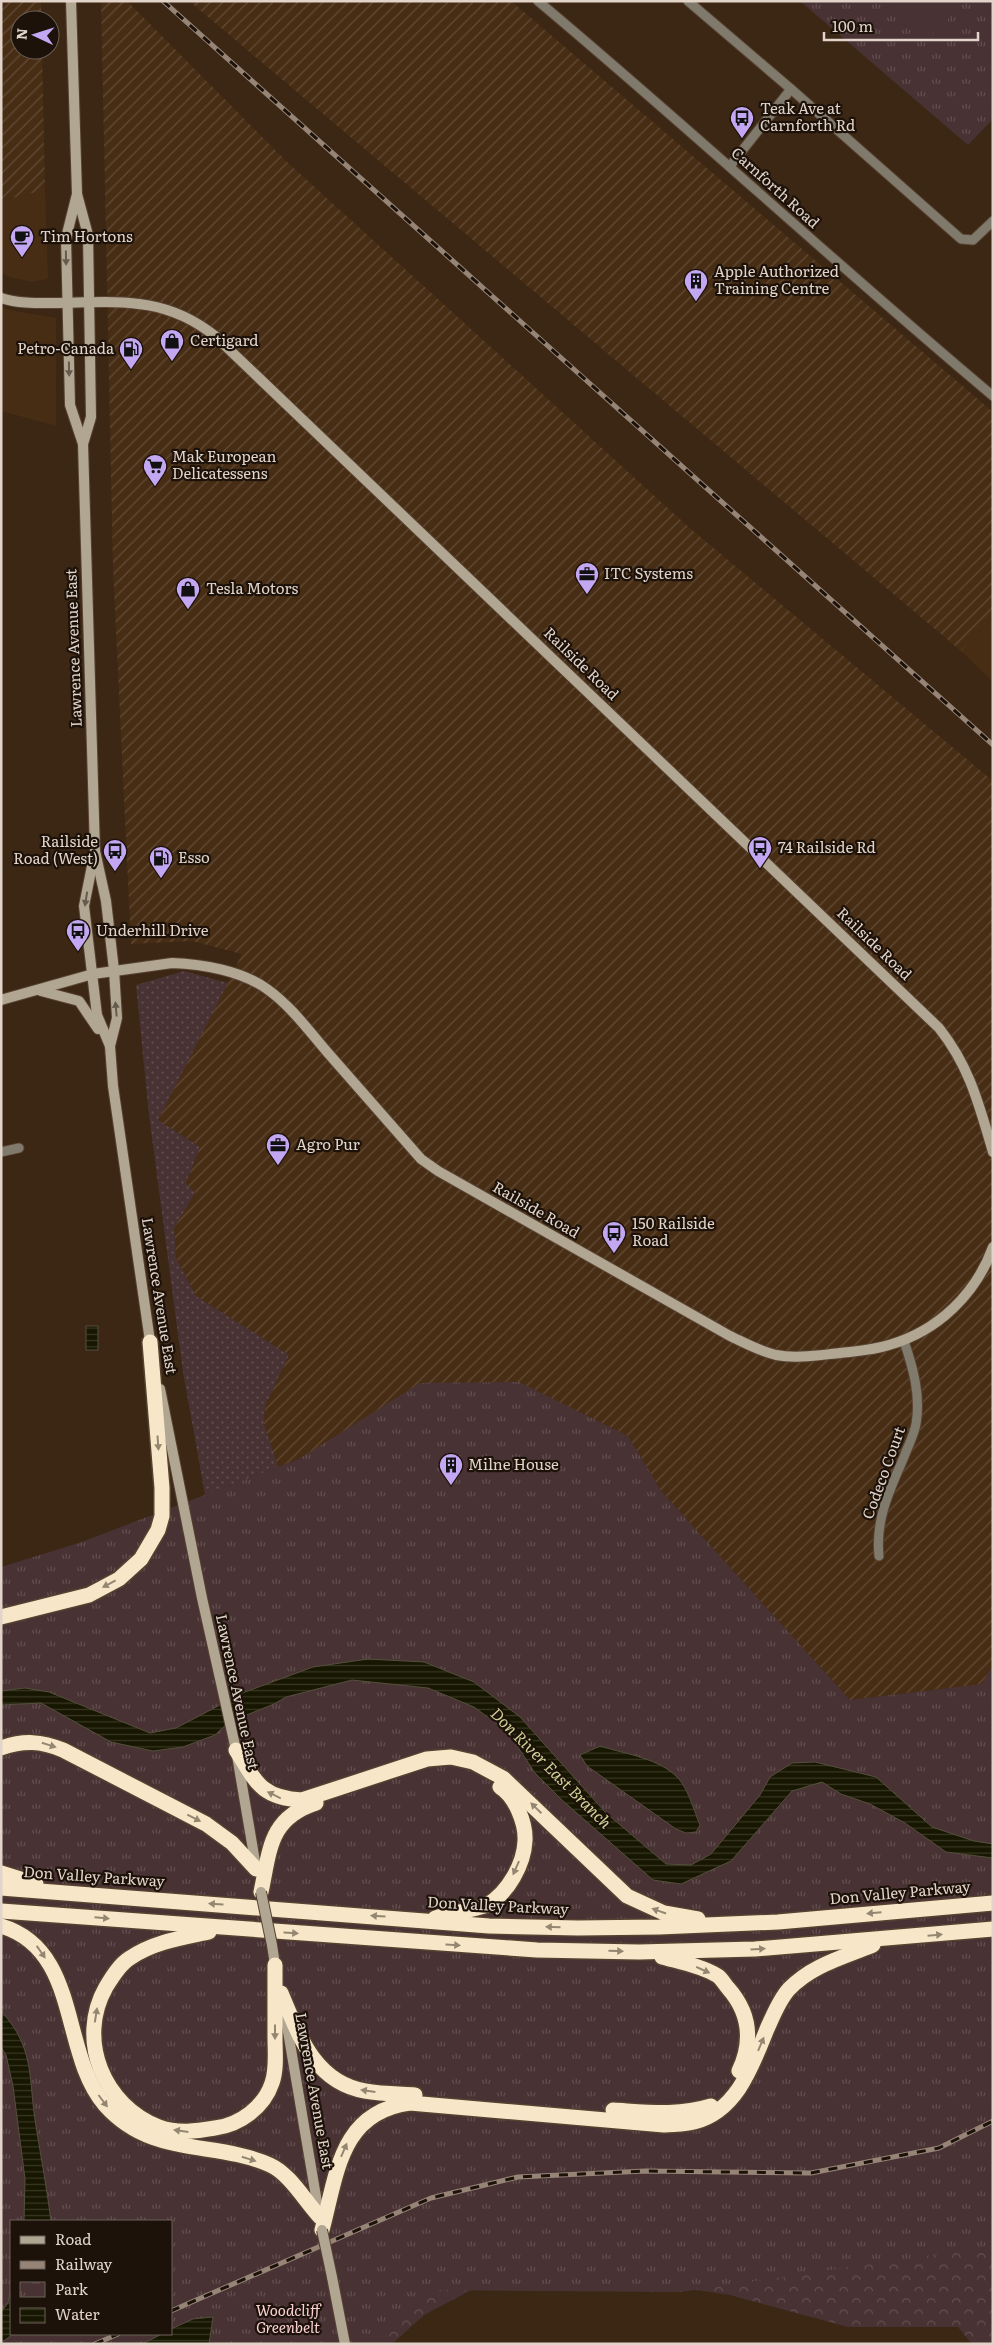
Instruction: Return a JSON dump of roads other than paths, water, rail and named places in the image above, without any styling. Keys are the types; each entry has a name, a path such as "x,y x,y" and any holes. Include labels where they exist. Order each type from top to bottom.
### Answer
{"highway":[{"path":"1,1617 89,1595 119,1579 141,1559 158,1530 162,1516 162,1488 150,1342"},
{"path":"1,1748 33,1741 44,1742 63,1750 206,1824 238,1848 257,1872"},
{"path":"236,1750 256,1783 270,1794 292,1800 302,1800 427,1760 451,1757 473,1762 503,1778 627,1896 664,1913 724,1924"},
{"path":"261,1892 272,1840 280,1824 292,1813 310,1805 429,1767 459,1765 478,1773 508,1792 520,1816 525,1840 518,1867 504,1892 486,1905 426,1920"},
{"path":"1,1873 64,1893"},
{"name":"Don Valley Parkway","path":"1,1888 489,1926 578,1928 778,1922 993,1903"},
{"path":"1,1911 517,1949 639,1952 755,1949 993,1930"},
{"path":"1,1926 10,1929 36,1945 53,1969 64,1998 89,2080 105,2105 124,2123 148,2137 242,2157 271,2166 290,2182 321,2223"},
{"path":"225,1928 151,1945 128,1959 111,1979 98,2002 94,2029 95,2055 106,2083 122,2104 144,2120 162,2128 189,2132 224,2127 247,2116 264,2098 272,2083 275,2063 275,1966"},
{"path":"321,2223 336,2169 348,2140 363,2122 378,2111 396,2104 410,2102 664,2125 694,2122 714,2113 730,2100 741,2087 774,2015 788,1990 810,1970 886,1939"},
{"path":"281,1993 303,2043 313,2060 337,2081 365,2092 672,2114 694,2112 711,2106 727,2093 745,2058 748,2027 740,2002 718,1977 690,1964 639,1952"}],"main road":[{"name":"Lawrence Avenue East","path":"72,1 77,194 88,235 91,417 83,444"},
{"name":"Lawrence Avenue East","path":"77,194 66,238 70,406 83,444 95,851 106,901 114,970 117,1018 110,1046"},
{"name":"Railside Road","path":"1,298 15,302 134,303 166,309 193,319 215,336 938,1028 955,1048 976,1091 993,1152"},
{"name":"Lawrence Avenue East","path":"95,851 84,906 97,1015 110,1046 130,1210 150,1342 216,1668 236,1750 321,2223 345,2344"},
{"name":"Railside Road","path":"114,970 185,963 238,975 267,988 299,1018 421,1159 438,1171 519,1217 760,1351 778,1356 827,1354 887,1346 904,1341 944,1318 960,1303 986,1265 993,1247"},
{"path":"1,1000 93,974 114,970"},
{"path":"40,990 78,1001 110,1046"}],"street":[{"name":"Carnforth Road","path":"538,1 993,396"},
{"path":"688,1 961,239 973,240 993,221"},
{"path":"730,166 791,89"},
{"path":"1,1152 19,1148"},
{"name":"Codeco Court","path":"879,1556 877,1542 880,1518 910,1441 917,1414 916,1383 904,1341"}],"water":[{"path":"86,1326 98,1326 98,1350 86,1350"},
{"name":"Don River East Branch","path":"368,1659 424,1662 474,1682 520,1717 605,1812 666,1864 691,1865 711,1854 760,1795 770,1777 792,1763 815,1762 876,1777 932,1827 974,1841 993,1844 993,1858 946,1852 905,1823 870,1804 841,1794 822,1782 792,1791 731,1861 681,1884 653,1880 562,1800 535,1773 508,1732 474,1707 428,1688 352,1680 286,1697 274,1704 229,1722 215,1735 183,1747 153,1751 111,1742 41,1703 1,1705 1,1691 25,1688 49,1692 150,1733 176,1728 245,1692 313,1667"},
{"path":"600,1746 652,1761 679,1779 686,1789 700,1825 696,1832 686,1833 676,1829 587,1766 580,1755"},
{"path":"1,2011 20,2039 29,2066 36,2126 51,2220 24,2220 25,2179 13,2086 6,2055 1,2047"},
{"path":"10,2294 10,2335 12,2335 1,2343 1,2312 8,2303"},
{"path":"213,2317 209,2344 142,2344 160,2335 172,2335 172,2329 193,2319"}],"railway":[{"path":"163,1 993,745"},
{"path":"172,2311 431,2198 518,2177 645,2171 811,2173 939,2148 993,2121"},
{"path":"95,2344 116,2335"}],"place":[{"name":"Teak Ave at Carnforth Rd","path":"742,139"},
{"name":"Tim Hortons","path":"22,258"},
{"name":"Apple Authorized Training Centre","path":"696,302"},
{"name":"Certigard","path":"172,362"},
{"name":"Petro-Canada","path":"131,370"},
{"name":"Mak European Delicatessens","path":"155,487"},
{"name":"ITC Systems","path":"587,595"},
{"name":"Tesla Motors","path":"188,610"},
{"name":"74 Railside Rd","path":"760,869"},
{"name":"Railside Road (West)","path":"115,872"},
{"name":"Esso","path":"161,879"},
{"name":"Underhill Drive","path":"78,952"},
{"name":"Agro Pur","path":"278,1166"},
{"name":"150 Railside Road","path":"614,1254"},
{"name":"Milne House","path":"451,1486"}],"park label":[{"name":"Woodcliff Greenbelt","path":"288,2320"}]}
